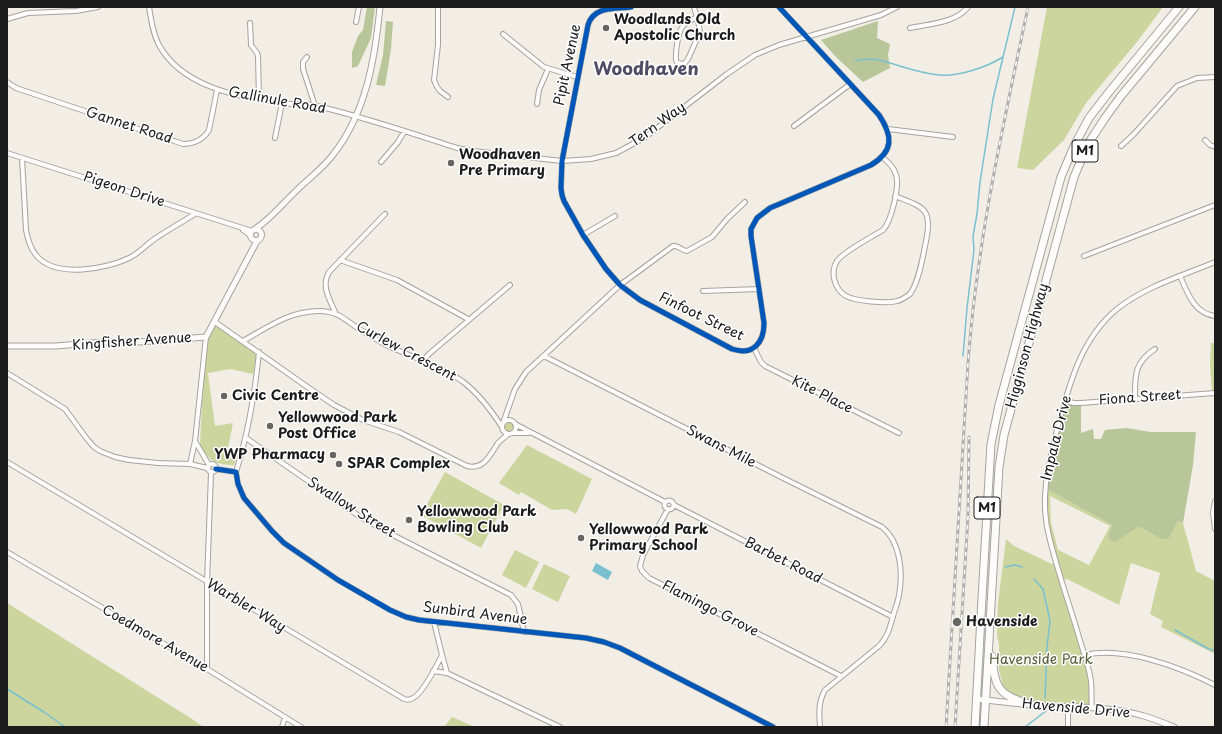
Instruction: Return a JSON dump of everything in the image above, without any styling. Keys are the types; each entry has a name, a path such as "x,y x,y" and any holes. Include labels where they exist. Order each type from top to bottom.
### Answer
{"highway":[{"name":"Higginson Highway","path":"975,727 991,444 995,423 1061,178 1074,146 1090,118 1108,92 1179,7"},
{"name":"Higginson Highway","path":"984,727 999,467 1004,435 1074,177 1088,144 1105,118 1195,7"},
{"path":"990,634 993,671 999,688 1010,698 1032,705"}],"street":[{"path":"7,18 28,13 76,11 98,7"},
{"name":"Gallinule Road","path":"149,7 154,32 159,45 168,58 180,70 218,90 259,100 315,106 355,117"},
{"path":"356,22 359,7"},
{"path":"251,250 252,233 267,221 332,157 347,135 369,81 373,63 380,7"},
{"path":"438,7 438,45 434,80 440,91 448,97"},
{"name":"Pipit Avenue","path":"562,161 587,27 592,16 596,12 631,7"},
{"path":"694,7 697,17 700,28 698,36 688,60 684,64 677,63 675,58 681,29 684,25 697,17"},
{"path":"778,7 879,116 888,129 889,145 882,157 890,164 896,174 897,183 895,196 885,228 842,256 837,261 834,268 835,281 839,289 847,297 861,300 894,302 905,298 913,289 921,261 929,222 925,212 920,207 895,196"},
{"name":"Tern Way","path":"355,117 457,148 473,151 562,161 592,159 616,153 644,138 748,59 765,50 881,15 896,7"},
{"path":"910,28 954,17 965,11 968,7"},
{"path":"250,23 250,42 258,56 259,100"},
{"path":"503,34 537,63 548,69 577,77"},
{"path":"307,57 303,62 303,69 315,106"},
{"path":"537,104 539,90 548,69"},
{"path":"1121,146 1134,135 1177,86 1197,78 1215,77"},
{"name":"Gannet Road","path":"7,82 16,88 183,144 198,141 207,134 218,90"},
{"path":"794,126 849,85"},
{"path":"275,138 282,103"},
{"path":"888,129 953,137"},
{"path":"381,162 398,142 404,132"},
{"path":"1205,140 1210,145 1215,147"},
{"name":"Pigeon Drive","path":"7,153 252,233"},
{"name":"Finfoot Street","path":"562,161 562,195 564,201 584,235 620,285 640,300 732,349 746,351 759,344 764,333 764,323 751,236 751,229 757,218 770,208 871,165 882,157"},
{"path":"22,158 26,230 29,242 35,255 40,260 58,268 85,270 123,260 132,256 155,239 195,214"},
{"path":"215,322 334,405 363,420 399,432 459,463 472,467 481,465 485,463 500,441 508,409 521,379 526,372 620,285 674,246 687,251 712,238 724,222 745,202"},
{"path":"1084,256 1215,205"},
{"path":"243,341 282,319 293,315 314,311 335,312 326,294 325,281 329,272 386,214"},
{"path":"584,235 615,216"},
{"path":"252,233 253,240 257,241 260,239 261,233 267,221"},
{"path":"252,233 259,230 261,233"},
{"name":"Kingfisher Avenue","path":"7,346 56,346 206,337 257,241"},
{"path":"340,260 397,280 468,320"},
{"name":"Impala Drive","path":"1092,708 1091,682 1085,655 1052,548 1045,514 1045,485 1047,472 1072,375 1081,355 1108,318 1136,296 1156,286 1215,262"},
{"path":"1180,276 1193,304 1207,314 1215,316"},
{"path":"424,361 429,354 510,285"},
{"path":"703,291 759,289"},
{"name":"Curlew Crescent","path":"335,312 380,342 424,361 460,380 505,423"},
{"path":"190,464 195,441 206,337"},
{"name":"Kite Place","path":"754,348 761,362 765,366 898,434"},
{"path":"1135,399 1135,372 1147,354 1155,349"},
{"path":"7,373 65,409 87,439 100,451 115,457 129,460 190,464 208,467 214,465 216,469 236,472 246,438 256,384 259,352"},
{"name":"Swans Mile","path":"544,356 782,478 882,527 894,541 899,559 899,596 893,617"},
{"name":"Fiona Street","path":"1065,401 1074,403 1215,393"},
{"name":"Curlew Crescent","path":"494,414 505,423"},
{"path":"505,423 515,424 666,502 670,500 674,505 672,508 668,509 665,506 666,502"},
{"path":"505,423 504,433 531,433"},
{"path":"500,441 515,430 515,424"},
{"name":"Swallow Street","path":"246,438 359,516 387,532 511,595 518,604 524,632"},
{"path":"195,441 208,467 208,471 211,473 207,583 207,669"},
{"name":"Warbler Way","path":"7,462 401,698 408,700 415,698 418,695 442,655"},
{"path":"211,473 216,469"},
{"name":"Sunbird Avenue","path":"236,472 238,484 244,498 284,543 338,580 390,610 412,619 586,638 613,645 773,727"},
{"path":"1215,501 1213,512 1215,529"},
{"name":"Barbet Road","path":"674,505 893,617"},
{"name":"Flamingo Grove","path":"668,509 643,555 640,566 643,573 841,676"},
{"name":"Coedmore Avenue","path":"7,552 207,669 301,727"},
{"path":"820,727 820,707 822,695 828,687 882,642 890,629 893,617"},
{"path":"434,622 447,672"},
{"path":"1085,655 1111,653 1153,660 1182,669 1215,685"},
{"path":"433,671 447,672 560,727"},
{"name":"Havenside Drive","path":"976,699 1032,705 1068,706 1120,711 1144,716 1174,727"},
{"path":"1068,706 1068,727"},
{"path":"282,727 285,718"}],"green space":[{"path":"367,7 375,7 371,38 358,66 352,68 352,52 358,36 363,30"},
{"path":"1047,7 1163,7 1137,42 1086,103 1064,140 1033,170 1017,168"},
{"path":"386,21 393,22 391,49 385,86 376,85 383,55"},
{"path":"878,21 877,38 890,44 888,55 890,68 863,82 836,57 821,40"},
{"path":"215,325 258,355 253,374 230,369 208,373 215,426 233,423 228,448 238,453 234,465 217,463 209,458 200,444 205,340"},
{"path":"1211,343 1215,343 1215,393 1212,393 1210,363"},
{"path":"1065,401 1081,402 1081,433 1093,429 1094,439 1101,439 1105,430 1126,428 1151,432 1196,432 1193,465 1183,523 1178,521 1168,539 1161,539 1139,527 1116,542 1111,541 1109,540 1108,535 1112,525 1045,488"},
{"path":"509,422 514,427 509,432 504,427"},
{"path":"527,445 592,479 576,514 567,509 552,510 521,492 519,495 499,483"},
{"path":"445,472 504,505 481,548 421,515"},
{"name":"Havenside Park","path":"1045,488 1112,525 1108,535 1139,527 1155,536 1178,521 1183,523 1196,571 1215,581 1215,654 1161,627 1163,621 1150,614 1160,573 1131,563 1119,605 1067,579 1062,580 1090,674 1091,708 1032,705 1005,694 999,670 999,644 997,637 998,603 1006,539 1014,546 1052,564 1057,563 1049,535","holes":["1050,496 1110,526 1089,565 1058,550 1051,523"]},
{"path":"515,550 539,562 526,588 502,575"},
{"path":"544,564 570,576 558,602 532,589"},
{"path":"7,603 189,717 204,727 7,727"},
{"path":"452,717 475,727 444,727"}],"water":[{"path":"596,563 612,572 608,580 592,571"}],"waterway":[{"path":"963,356 974,250 973,236 980,182 993,99 1015,7"},
{"path":"855,61 876,59 924,73 947,75 963,73 989,64 1003,57"},
{"path":"1005,567 1015,565 1022,567"},
{"path":"1034,579 1043,589 1050,621 1047,647 1045,698"},
{"path":"1175,630 1215,651"},
{"path":"7,689 65,727"},
{"path":"1025,727 1046,711"}],"railway":[{"path":"946,727 972,318 984,228 1009,96 1028,7"},
{"path":"955,727 968,517 969,437"}],"cycle path":[{"path":"631,7 600,11 595,14 588,25 562,161 562,195 583,235 606,269 620,285 640,300 732,349 739,351 746,351 756,346 762,336 764,323 751,236 751,229 757,218 770,208 871,165 879,160 884,154 889,143 887,130 879,115 779,7"},
{"path":"216,469 236,472 238,484 244,498 284,543 338,580 390,610 406,617 419,620 586,638 604,642 620,648 773,727"}],"place":[{"name":"Woodlands Old Apostolic Church","path":"606,28"},
{"name":"Woodhaven Pre Primary","path":"451,163"},
{"name":"Civic Centre","path":"224,396"},
{"name":"Yellowwood Park Post Office","path":"270,426"},
{"name":"YWP Pharmacy","path":"333,455"},
{"name":"SPAR Complex","path":"339,464"},
{"name":"Yellowwood Park Bowling Club","path":"409,520"},
{"name":"Yellowwood Park Primary School","path":"581,538"},
{"name":"Havenside","path":"957,622"}],"district":[{"name":"Woodhaven","path":"646,70"}]}
